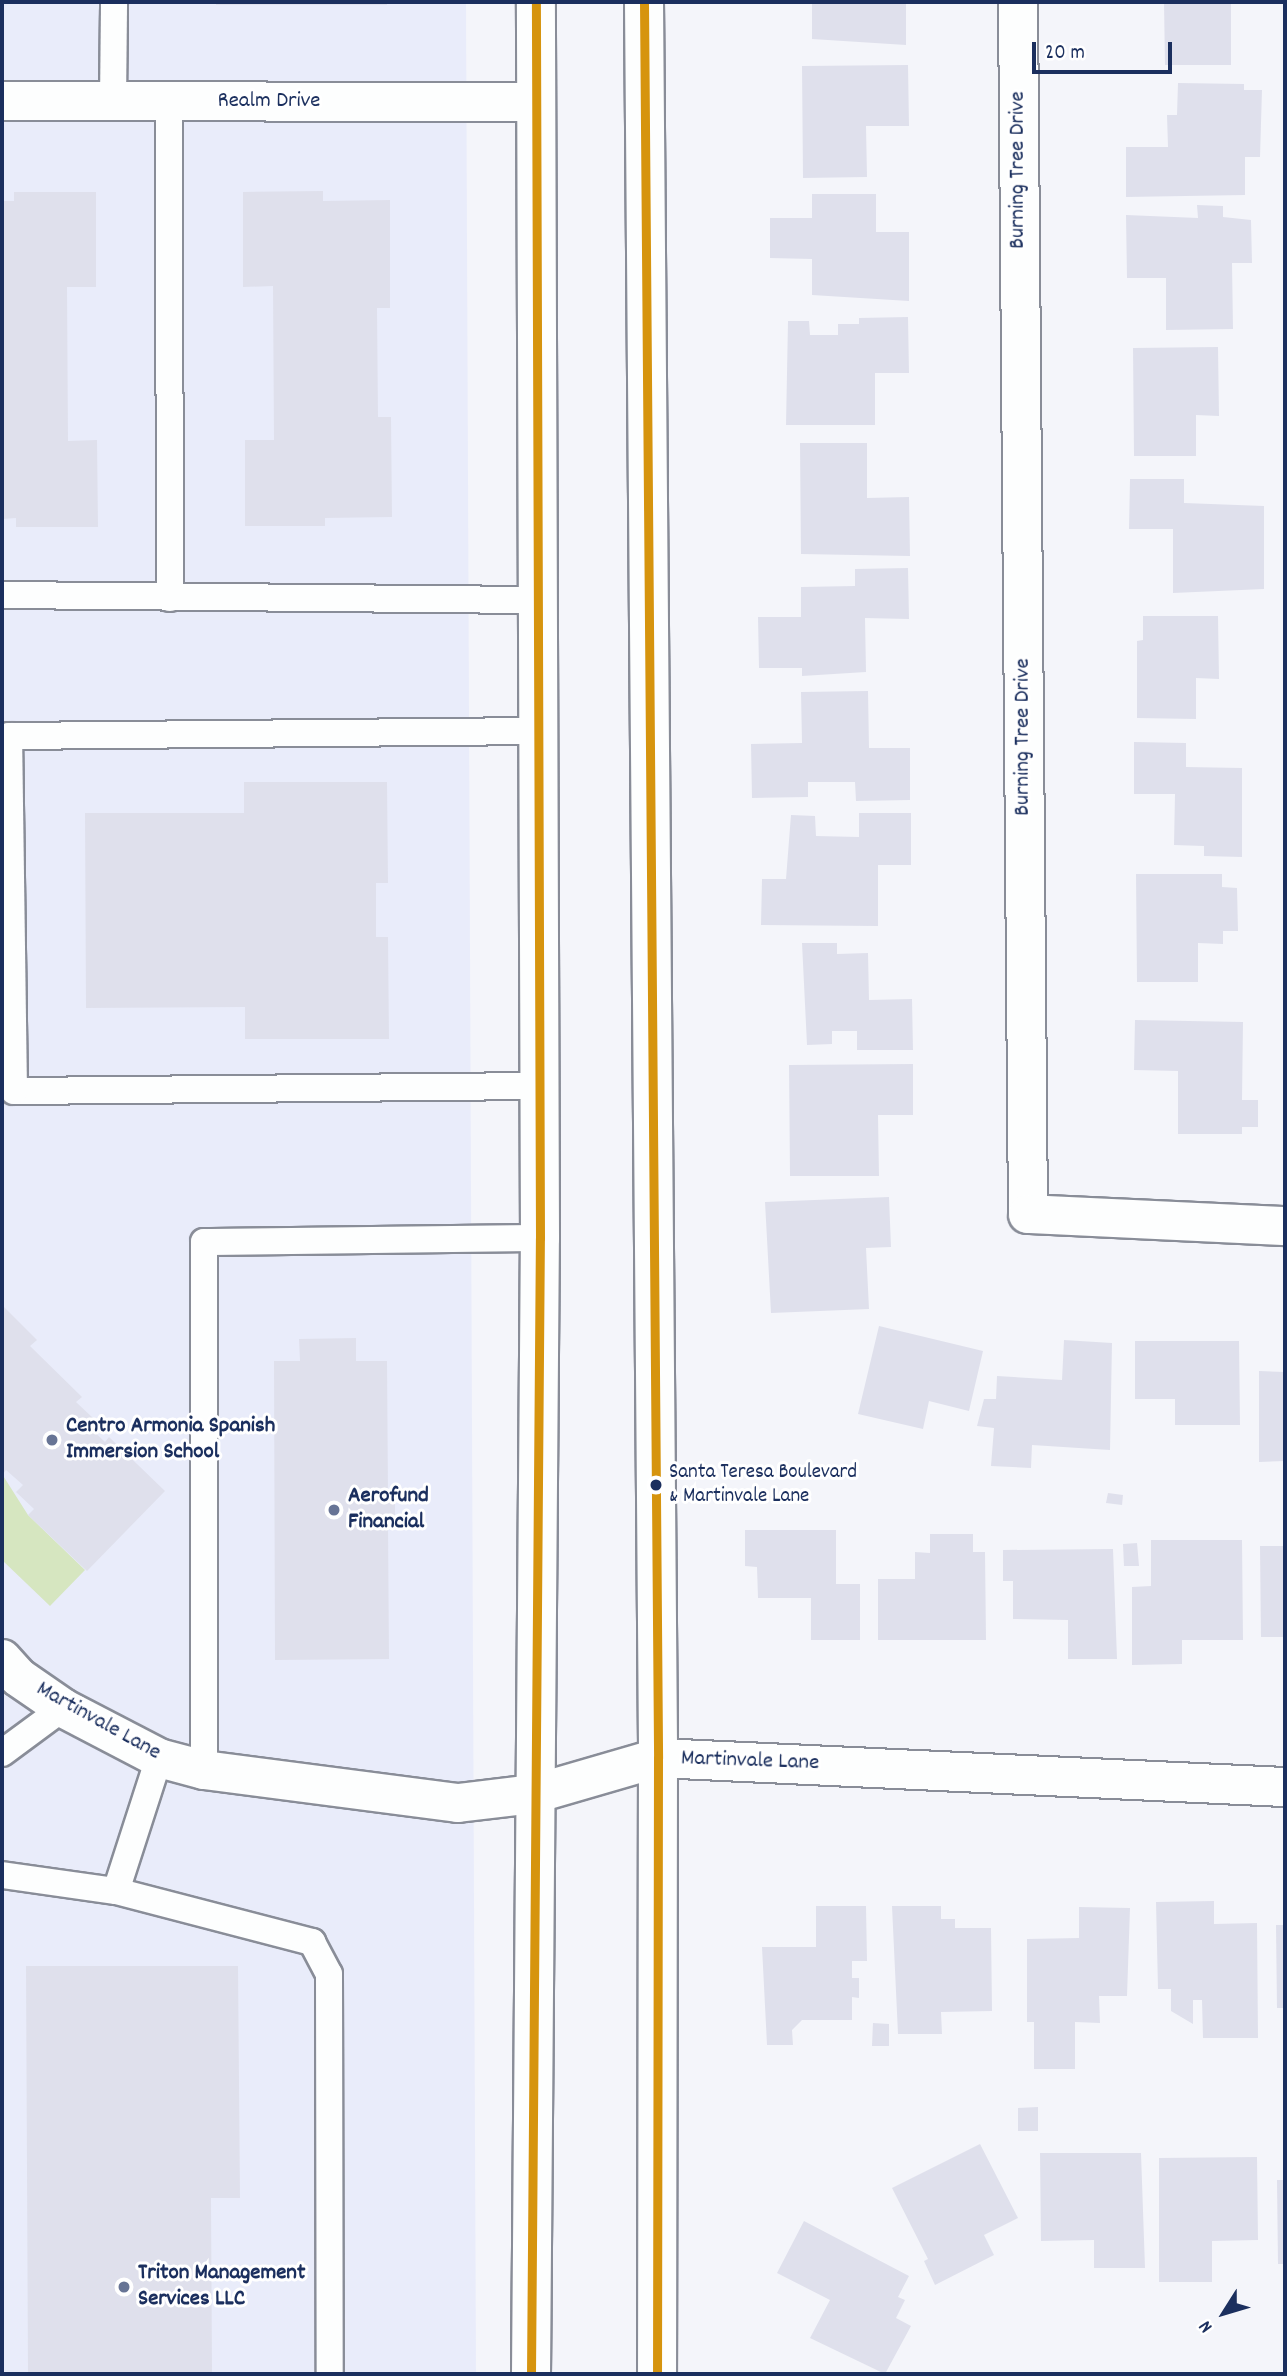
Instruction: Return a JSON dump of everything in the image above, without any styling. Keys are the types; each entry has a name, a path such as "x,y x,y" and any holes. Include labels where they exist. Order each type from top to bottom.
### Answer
{"main road":[{"path":"531,2374 540,1238 536,2"},
{"path":"644,2 657,1758 657,2374"},
{"name":"Burning Tree Drive","path":"1018,2 1028,1214 1285,1226"},
{"name":"Realm Drive","path":"2,101 536,102"},
{"name":"Martinvale Lane","path":"2,1660 18,1677 63,1709 159,1758 204,1770 458,1803 534,1794 657,1758 1285,1787"}],"lane":[{"path":"113,102 114,2"},
{"path":"169,101 170,598"},
{"path":"2,595 536,600"},
{"path":"538,1086 14,1091 9,736 539,731"},
{"path":"204,1770 204,1242 540,1238"},
{"path":"2,1753 63,1709"},
{"path":"116,1891 159,1758"},
{"path":"2,1875 116,1891 312,1942 329,1974 330,2374"}],"shaded area":[{"path":"2,2 466,2 476,2374 2,2374"}],"green space":[{"path":"2,1474 28,1515 85,1570 50,1606 2,1560"}],"building":[{"path":"216,2 387,2 387,5 216,5"},
{"path":"812,2 906,2 906,45 812,39"},
{"path":"1164,2 1231,2 1231,65 1165,65"},
{"path":"908,65 909,126 866,126 867,177 803,178 802,66"},
{"path":"1178,83 1244,84 1244,90 1262,90 1260,157 1245,157 1245,195 1126,197 1126,147 1168,147 1167,115 1177,115"},
{"path":"323,191 323,201 390,200 390,308 377,308 378,417 391,417 392,517 325,518 325,526 245,526 245,440 274,440 273,286 243,287 243,192"},
{"path":"14,192 96,192 96,287 67,287 68,441 97,440 98,527 16,527 16,518 2,519 2,201 14,201"},
{"path":"812,194 876,194 876,232 909,232 909,301 812,295 812,259 770,258 770,218 812,218"},
{"path":"1197,205 1223,206 1223,217 1251,220 1252,263 1232,263 1233,329 1166,330 1166,278 1127,278 1126,215 1198,218"},
{"path":"908,317 909,373 875,373 875,425 786,425 788,321 809,321 810,335 838,335 838,324 859,324 859,318"},
{"path":"1218,347 1219,416 1196,415 1196,456 1134,456 1133,348"},
{"path":"800,443 867,443 867,498 909,497 910,556 801,554"},
{"path":"1130,479 1184,479 1184,503 1264,506 1264,589 1173,593 1173,529 1129,529"},
{"path":"908,568 909,619 865,618 866,672 802,676 802,668 759,668 758,617 801,617 801,587 855,586 855,569"},
{"path":"1143,616 1218,616 1219,679 1196,678 1196,719 1137,718 1137,641 1143,640"},
{"path":"868,691 869,748 910,748 910,800 856,801 855,782 808,782 808,797 752,798 751,744 802,743 801,692"},
{"path":"1134,742 1186,743 1186,767 1242,768 1242,857 1204,856 1204,846 1174,845 1175,794 1134,794"},
{"path":"244,782 387,782 388,883 376,883 376,937 388,937 389,1039 245,1039 245,1007 86,1008 85,813 244,813"},
{"path":"859,813 911,813 911,865 878,865 878,926 761,925 762,879 786,879 791,815 815,816 816,836 859,837"},
{"path":"1136,874 1222,874 1222,887 1237,888 1238,931 1223,931 1223,944 1198,943 1198,982 1137,982"},
{"path":"802,943 837,943 837,954 868,953 869,1000 912,999 913,1050 857,1050 857,1031 832,1031 832,1044 807,1045"},
{"path":"1135,1020 1243,1022 1242,1100 1258,1100 1258,1127 1242,1127 1242,1134 1178,1134 1178,1071 1134,1070"},
{"path":"913,1064 913,1115 878,1115 879,1176 790,1176 789,1065"},
{"path":"889,1197 891,1247 866,1248 869,1309 771,1313 765,1202"},
{"name":"Centro Armonia Spanish Immersion School","path":"2,1305 37,1340 30,1346 82,1397 76,1402 93,1418 86,1424 105,1442 109,1437 165,1491 87,1571 28,1515 34,1509 16,1492 23,1485 6,1470 2,1475"},
{"path":"879,1326 983,1351 969,1411 929,1401 923,1429 858,1414"},
{"name":"Aerofund Financial","path":"356,1338 356,1361 387,1361 388,1495 395,1495 395,1525 388,1525 389,1659 275,1660 274,1361 300,1361 299,1339"},
{"path":"1064,1340 1112,1343 1110,1450 1032,1445 1031,1468 991,1466 994,1428 977,1426 984,1399 996,1399 997,1376 1062,1380"},
{"path":"1135,1341 1239,1341 1240,1425 1175,1425 1175,1399 1135,1399"},
{"path":"1259,1371 1285,1372 1285,1461 1259,1462"},
{"path":"1108,1493 1123,1495 1122,1505 1106,1503"},
{"path":"745,1530 836,1530 836,1584 860,1584 860,1640 811,1640 811,1598 758,1598 757,1567 745,1566"},
{"path":"930,1534 973,1534 973,1552 985,1552 986,1640 878,1640 878,1579 915,1579 915,1552 930,1553"},
{"path":"1151,1540 1242,1540 1243,1640 1182,1640 1182,1664 1132,1665 1132,1587 1151,1586"},
{"path":"1137,1543 1139,1566 1124,1566 1123,1544"},
{"path":"1260,1546 1285,1546 1285,1637 1261,1637"},
{"path":"1113,1549 1117,1659 1068,1659 1068,1620 1013,1619 1013,1581 1003,1581 1003,1550"},
{"path":"1214,1901 1214,1924 1257,1923 1258,2038 1203,2038 1202,2000 1193,2000 1193,2024 1171,2011 1171,1989 1158,1989 1156,1902"},
{"path":"816,1906 866,1906 867,1961 852,1961 852,1978 859,1978 859,1998 852,1997 852,2020 802,2020 792,2030 793,2045 767,2045 762,1947 816,1947"},
{"path":"892,1906 941,1906 941,1919 955,1919 955,1928 991,1928 992,2011 941,2012 942,2034 898,2034"},
{"path":"1079,1907 1130,1908 1127,1996 1099,1996 1100,2023 1075,2022 1075,2069 1034,2069 1034,2022 1027,2022 1027,1939 1079,1938"},
{"path":"1276,1925 1285,1925 1285,2008 1277,2008"},
{"path":"26,1966 238,1966 240,2198 211,2198 212,2374 28,2374"},
{"path":"873,2023 889,2024 889,2046 872,2046"},
{"path":"1038,2107 1038,2131 1018,2131 1018,2108"},
{"path":"980,2144 1018,2218 984,2235 994,2255 935,2285 924,2261 928,2259 892,2188"},
{"path":"1040,2153 1141,2153 1145,2268 1094,2268 1094,2240 1041,2241"},
{"path":"1257,2157 1258,2240 1212,2241 1212,2282 1159,2282 1159,2158"},
{"path":"1277,2180 1285,2180 1285,2264 1278,2264"},
{"path":"804,2221 909,2276 898,2297 905,2300 896,2318 911,2326 885,2374 810,2338 830,2300 777,2273"}],"transit line":[{"path":"531,2374 540,1238 536,2"},
{"path":"644,2 658,1758 657,2374"}],"place":[{"name":"Centro Armonia Spanish Immersion School","path":"52,1440"},
{"name":"Santa Teresa Boulevard & Martinvale Lane","path":"656,1485"},
{"name":"Aerofund Financial","path":"334,1510"},
{"name":"Triton Management Services LLC","path":"124,2287"}]}
